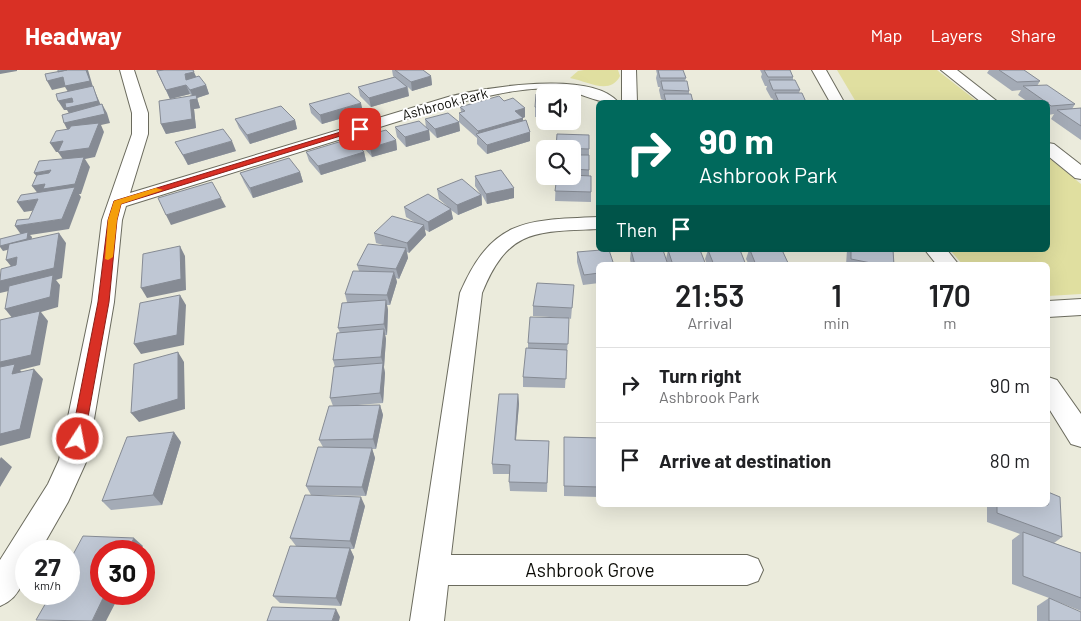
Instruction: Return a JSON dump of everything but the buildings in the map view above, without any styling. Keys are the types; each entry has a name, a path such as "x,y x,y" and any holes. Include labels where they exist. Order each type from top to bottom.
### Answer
{"street":[{"path":"0,590 58,493 73,460 104,302 112,220 140,134 141,123 127,70"},
{"path":"819,70 836,100"},
{"path":"948,70 987,100"},
{"name":"Ashbrook Park","path":"117,203 443,103 508,87 553,81 581,84 606,98 629,78"},
{"name":"Ashbrook Park","path":"629,78 630,100"},
{"path":"1050,150 1081,174"},
{"path":"427,621 454,407 471,293 479,269 488,255 521,232 545,226 596,223"},
{"path":"937,252 946,262"},
{"path":"1050,309 1081,307"},
{"path":"1050,390 1081,436"},
{"name":"Ashbrook Grove","path":"434,570 747,570"}],"shaded area":[{"path":"618,70 620,76 616,82 604,86 570,78 578,71"},
{"path":"837,70 937,70 975,100 855,100"},
{"path":"1050,159 1081,184 1081,294 1050,296 1050,262 960,262 952,252 1050,252"}],"slow traffic":[{"path":"108,257 112,220 117,203 159,190"}],"route":[{"path":"78,439 104,302 112,220 117,203 360,129"}]}
